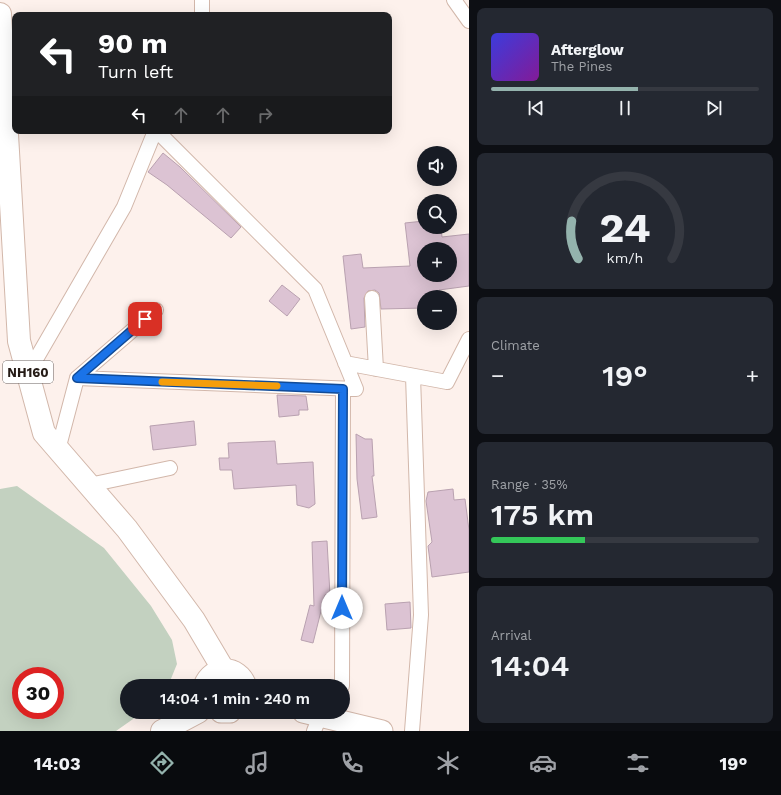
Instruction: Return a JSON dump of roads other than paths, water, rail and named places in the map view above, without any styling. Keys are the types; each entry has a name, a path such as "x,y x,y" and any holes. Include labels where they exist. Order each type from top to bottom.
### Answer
{"highway":[{"name":"NH160","path":"0,14 19,341 44,433 127,529 189,614 223,669"},
{"path":"162,731 185,719"}],"main road":[{"path":"208,679 210,676 223,669 231,670 237,673 242,679"},
{"path":"312,720 322,719"},
{"path":"348,719 382,731"}],"street":[{"path":"202,0 202,12"},
{"path":"454,0 469,20"},
{"path":"28,373 124,206 155,134"},
{"path":"77,378 356,389 314,289 159,134"},
{"path":"372,298 376,369"},
{"path":"58,450 77,378 156,310"},
{"path":"345,363 447,382 469,339"},
{"path":"412,731 421,615 413,376"},
{"path":"342,679 343,389"},
{"path":"89,485 170,468"}]}
